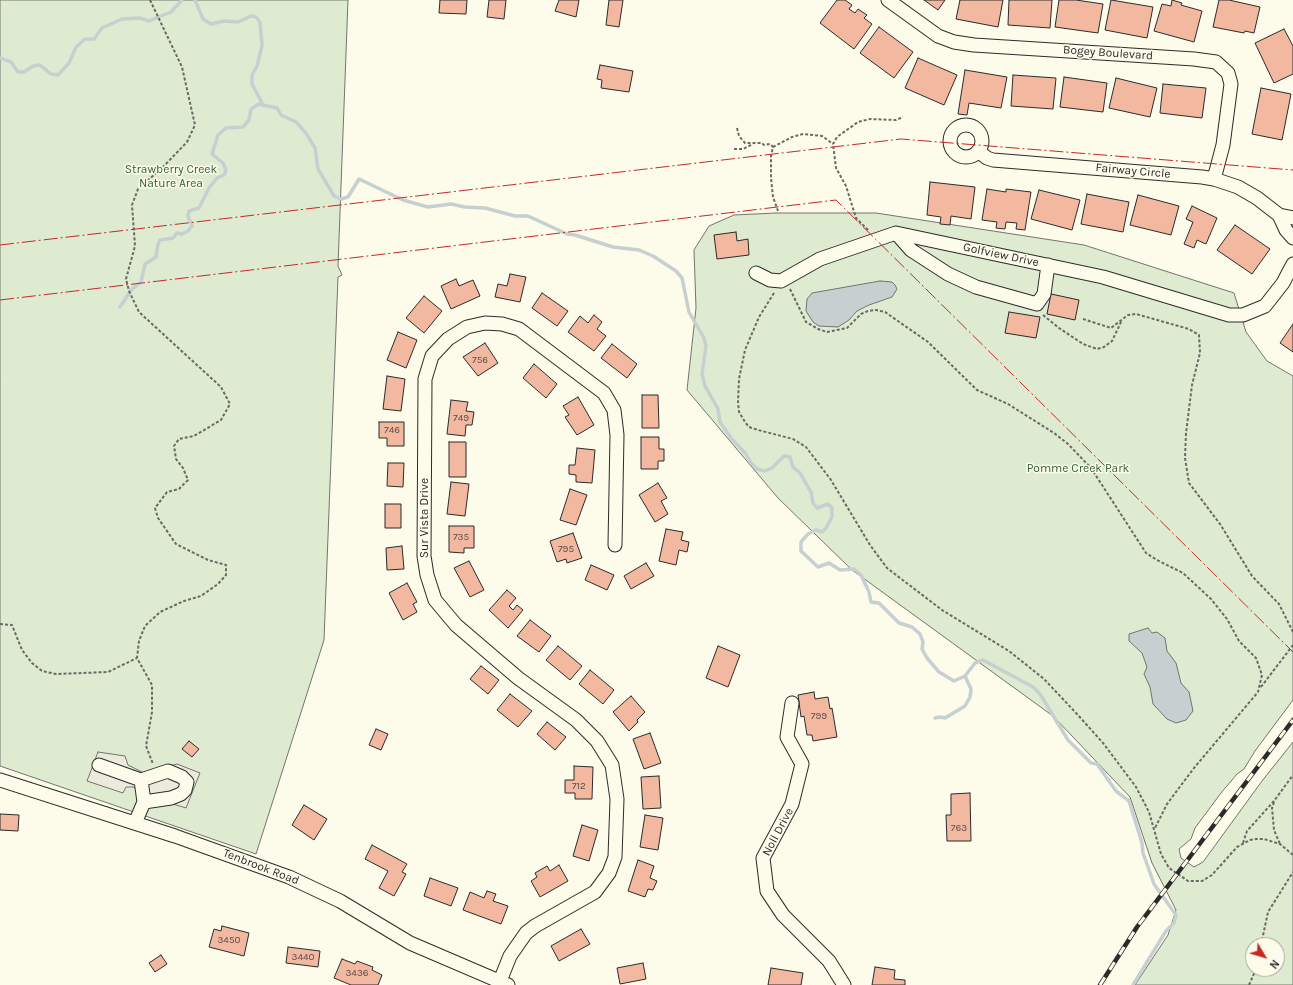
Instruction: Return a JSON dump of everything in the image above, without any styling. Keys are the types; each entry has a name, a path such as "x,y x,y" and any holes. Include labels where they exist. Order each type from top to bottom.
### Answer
{"street":[{"name":"Bogey Boulevard","path":"888,0 938,36 954,42 974,45 1194,59 1216,62 1228,72 1231,84 1223,145 1214,179"},
{"name":"Fairway Circle","path":"978,151 987,158 993,160 1214,179 1249,193 1279,215 1293,218"},
{"name":"Fairway Circle","path":"1279,215 1281,223 1292,234"},
{"path":"756,273 770,280 784,280 820,259 896,233 911,250 948,274 976,287 1037,304 1044,294 1048,265"},
{"name":"Golfview Drive","path":"896,233 1103,277 1229,315 1252,312 1265,306 1279,289 1293,264"},
{"name":"Sur Vista Drive","path":"504,983 510,956 526,934 535,926 595,892 609,873 615,857 617,799 612,766 597,741 576,720 518,678 456,625 435,600 427,575 424,556 425,379 432,356 448,339 467,327 485,323 502,324 519,328 604,393 614,410 617,435 615,545"},
{"name":"Noll Drive","path":"792,703 787,737 802,764 792,804 763,858 767,891 783,915 829,961 844,985"},
{"path":"99,765 141,780 168,772 175,773 187,782 187,786 181,794 175,797 144,802"},
{"name":"Tenbrook Road","path":"0,780 135,823 259,865 306,884 351,907 406,940 447,960 504,983"},
{"path":"135,823 144,802 141,780"}],"path":[{"path":"150,0 182,67 195,125 187,142 138,189 132,205 135,246 126,279 129,291 139,312 221,387 230,404 221,420 194,436 179,439 176,443 174,446 176,460 183,468 188,480 179,489 167,492 155,508 158,518 176,544 208,560 226,565 226,575 218,584 201,596 184,601 160,612 145,626 139,641 137,658 152,685 152,712 146,746 156,775"},
{"path":"878,239 856,218 846,186 836,168 833,144 837,137 858,122 870,119 896,120 902,117"},
{"path":"737,128 741,140 745,144 770,144 773,147"},
{"path":"778,210 773,197 771,178 771,156 773,147 792,137 803,134 822,136 833,144"},
{"path":"734,150 743,149 754,144"},
{"path":"784,280 802,318 809,325 823,331 834,332 847,328 864,312 876,310 885,312 928,342 977,390 1024,413 1068,444 1091,468 1146,552 1152,558 1183,573 1216,604 1227,619 1239,641 1256,658 1262,675 1260,688"},
{"path":"784,280 759,317 744,350 739,391 741,417 749,426 793,439 806,446 831,480 870,545 887,568 942,610 1009,651 1044,679 1103,743 1136,787 1146,803 1165,863 1183,879 1194,882 1202,881 1212,875 1233,850 1250,840 1264,839 1280,844 1293,855"},
{"path":"1042,314 1059,328 1083,344 1097,349 1104,348 1112,341 1122,319"},
{"path":"1083,319 1111,328 1128,315 1136,314 1189,329 1199,335 1200,353 1192,386 1186,433 1185,458 1189,483 1220,524 1252,576 1279,604 1293,632"},
{"path":"0,624 12,625 22,650 32,663 42,671 56,674 108,672 137,658"},
{"path":"1155,829 1167,804 1194,768 1247,706 1293,645"},
{"path":"1243,843 1247,831 1274,801 1293,776"},
{"path":"1274,801 1272,808 1274,830 1280,844"},
{"path":"1263,937 1268,912 1293,872"}],"green space":[{"name":"Strawberry Creek Nature Area","path":"0,0 348,0 338,266 342,275 338,277 324,640 256,854 0,766"},
{"name":"Pomme Creek Park","path":"776,213 876,213 1084,245 1234,293 1246,332 1267,361 1293,376 1293,700 1255,751 1244,769 1237,774 1221,793 1195,828 1191,839 1179,849 1181,858 1194,867 1203,862 1262,781 1293,742 1293,985 1135,985 1168,935 1176,910 1152,863 1130,797 1053,716 852,570 778,498 687,390 696,308 694,250 709,226 734,215"}],"shaded area":[{"path":"880,281 892,282 895,285 897,289 892,297 857,311 849,320 838,327 819,326 813,322 806,311 807,299 812,293"},
{"path":"1148,628 1152,633 1157,632 1165,638 1167,651 1176,663 1181,683 1189,692 1193,711 1186,720 1176,723 1167,719 1153,704 1150,687 1144,674 1147,667 1142,653 1129,641 1129,634"},
{"path":"98,752 125,756 128,765 144,773 177,764 200,773 186,808 170,803 133,787 126,787 123,793 87,781"}],"building":[{"path":"440,0 467,0 466,14 439,13"},
{"path":"489,0 506,0 504,19 487,17"},
{"path":"559,0 579,0 576,17 555,11"},
{"path":"609,0 623,0 619,27 606,25"},
{"path":"837,0 845,0 852,5 849,9 855,13 858,9 867,15 864,18 872,24 854,49 820,23"},
{"path":"924,0 945,0 938,10"},
{"path":"960,0 1003,0 998,27 956,19"},
{"path":"1009,0 1052,0 1050,28 1008,25"},
{"path":"1059,0 1076,0 1103,4 1098,33 1055,27"},
{"path":"1111,0 1153,7 1147,38 1105,30"},
{"path":"1172,0 1182,3 1181,5 1202,11 1194,42 1154,31 1162,4 1171,6"},
{"path":"1219,0 1229,0 1260,7 1254,33 1245,31 1244,33 1213,27"},
{"path":"879,27 913,52 894,78 860,53"},
{"path":"1284,29 1293,46 1293,74 1274,83 1255,43"},
{"path":"918,58 957,75 944,105 905,88"},
{"path":"600,65 633,71 629,92 601,88 602,80 597,79"},
{"path":"965,70 1007,77 1001,108 969,103 967,115 958,114"},
{"path":"1013,75 1056,78 1053,109 1011,106"},
{"path":"1064,77 1107,83 1103,112 1060,107"},
{"path":"1116,78 1157,88 1150,117 1109,108"},
{"path":"1163,84 1206,88 1202,118 1160,113"},
{"path":"1261,88 1291,94 1282,140 1252,134"},
{"path":"930,182 975,187 971,219 951,216 950,225 940,224 941,217 927,215"},
{"path":"987,189 1006,192 1006,189 1031,192 1025,230 1016,229 1017,223 1006,222 1005,229 996,228 997,222 982,220"},
{"path":"1039,190 1080,200 1072,230 1031,219"},
{"path":"1087,194 1129,202 1123,232 1081,224"},
{"path":"1138,195 1179,206 1171,235 1130,225"},
{"path":"1192,206 1217,218 1206,244 1197,240 1194,248 1184,244 1193,222 1186,219"},
{"path":"1235,225 1270,249 1252,274 1217,250"},
{"path":"736,232 737,241 748,239 749,255 717,259 714,235"},
{"path":"510,274 526,277 520,302 495,297 498,284 507,286"},
{"path":"456,279 459,286 473,280 480,296 451,309 441,286"},
{"path":"542,293 568,311 557,326 532,308"},
{"path":"1051,294 1079,300 1075,320 1047,314"},
{"path":"424,296 442,311 424,333 406,318"},
{"path":"1009,312 1040,317 1036,338 1005,333"},
{"path":"594,315 602,322 597,329 606,336 594,351 568,332 580,316 588,323"},
{"path":"1293,324 1293,352 1280,343"},
{"path":"398,332 417,340 406,368 387,360"},
{"path":"485,343 498,363 478,376 463,357"},
{"path":"612,344 637,364 627,378 601,358"},
{"path":"534,364 557,384 546,398 523,378"},
{"path":"387,376 405,379 401,411 383,409"},
{"path":"642,395 658,395 659,428 642,428"},
{"path":"578,397 594,425 577,435 565,417 569,415 563,406"},
{"path":"451,400 468,402 466,411 474,412 472,425 466,425 465,436 447,434"},
{"path":"379,422 404,422 404,446 387,446 387,438 379,438"},
{"path":"641,437 659,437 659,449 664,449 664,461 658,461 658,469 641,469"},
{"path":"449,442 466,442 466,477 449,477"},
{"path":"577,448 595,450 592,483 576,482 576,475 569,474 569,465 575,465"},
{"path":"388,463 404,463 403,487 387,486"},
{"path":"451,482 469,484 465,516 447,514"},
{"path":"658,483 667,498 661,501 668,514 655,522 639,495"},
{"path":"570,489 587,495 576,525 560,520"},
{"path":"385,504 401,504 401,528 385,528"},
{"path":"449,526 474,526 474,548 464,548 464,553 449,552"},
{"path":"666,529 683,532 681,540 689,542 687,552 679,550 676,565 659,561"},
{"path":"573,533 582,558 567,563 566,559 557,562 550,541"},
{"path":"402,546 404,569 387,570 386,548"},
{"path":"469,561 484,590 470,597 454,568"},
{"path":"646,563 654,576 631,589 624,576"},
{"path":"591,565 614,575 607,590 585,580"},
{"path":"407,583 417,602 413,604 417,612 403,620 389,593"},
{"path":"507,590 516,598 509,606 513,610 517,605 523,610 508,628 489,610"},
{"path":"530,620 551,636 539,652 517,636"},
{"path":"558,646 582,666 570,680 546,660"},
{"path":"718,646 740,655 728,687 706,678"},
{"path":"481,666 499,680 488,694 470,679"},
{"path":"590,670 614,690 603,704 579,684"},
{"path":"814,692 815,699 828,697 830,709 832,708 837,737 813,741 812,735 807,735 804,716 801,717 798,695"},
{"path":"510,694 532,711 518,727 497,710"},
{"path":"631,696 645,712 629,731 613,712"},
{"path":"547,722 566,737 555,750 537,734"},
{"path":"376,729 388,734 381,750 369,745"},
{"path":"650,733 661,763 644,769 633,739"},
{"path":"189,741 199,749 192,757 182,749"},
{"path":"574,766 593,767 592,799 575,799 575,793 565,793 565,780 574,780"},
{"path":"659,776 661,808 643,809 641,777"},
{"path":"970,793 971,841 947,841 946,815 951,815 951,794"},
{"path":"304,805 327,819 314,840 292,825"},
{"path":"0,814 19,815 18,831 0,830"},
{"path":"645,815 663,818 658,850 640,847"},
{"path":"582,825 598,830 589,861 573,856"},
{"path":"372,845 407,864 402,872 406,874 394,896 379,888 388,871 365,859"},
{"path":"638,860 654,866 650,878 657,881 653,890 648,889 645,897 628,891"},
{"path":"559,865 568,881 540,897 531,881 537,877 535,873 547,866 550,871"},
{"path":"430,878 458,888 451,906 424,896"},
{"path":"487,891 496,894 493,901 508,906 501,924 463,910 470,892 484,898"},
{"path":"222,926 249,933 244,956 209,947 214,929 221,931"},
{"path":"581,929 590,944 559,961 551,946"},
{"path":"288,947 320,951 318,967 286,963"},
{"path":"161,955 167,964 155,972 149,963"},
{"path":"342,959 355,964 357,961 373,967 372,970 382,975 378,985 351,985 334,978"},
{"path":"643,963 646,979 620,984 617,968"},
{"path":"875,967 895,970 894,979 905,980 905,985 872,985"},
{"path":"771,968 803,973 801,985 768,985"}],"waterway":[{"path":"0,58 11,62 18,72 24,72 33,66 40,65 51,74 58,75 69,63 76,47 85,39 94,39 102,28 122,19 140,18 149,21 171,12 182,0"},
{"path":"195,0 203,19 211,24 224,21 238,22 251,16 256,17 260,22 262,46 257,66 252,75 252,84 263,105 277,108 281,115 296,122 306,133 315,148 318,169 334,196 341,199 348,197 359,179 403,200 428,207 451,204 465,207 485,208 515,216 528,216 567,234 575,235 613,247 639,250 653,256 676,271 682,278 689,312 704,338 706,346 702,374 705,386 718,409 720,422 731,438 746,454 751,463 757,469 765,471 772,468 784,456 790,457 793,467 800,473 811,492 813,503 817,508 828,504 832,508 832,517 826,528 822,532 816,530 808,534 801,542 801,551 818,567 829,563 840,570 854,569 861,575 869,592 871,602 879,603 899,623 912,627 920,634 923,642 922,649 927,658 939,672 954,681 965,676 975,663 983,660 1033,687 1040,694 1068,740 1091,763 1097,764 1116,791 1129,801 1142,843 1143,853 1154,884 1176,915 1174,923 1166,931 1133,985"},
{"path":"120,307 132,289 141,282 145,264 156,257 160,240 173,238 177,233 182,234 188,231 192,226 188,216 189,211 199,208 209,188 217,178 224,175 226,170 223,163 212,154 218,135 226,128 243,127 249,120 251,109 259,104 263,105"},
{"path":"935,718 945,718 965,706 970,697 971,689 965,676"}],"railway":[{"path":"1100,985 1137,927 1293,720"}],"power":[{"path":"0,245 901,139 1293,170"},
{"path":"0,300 836,200 1293,652"}]}
